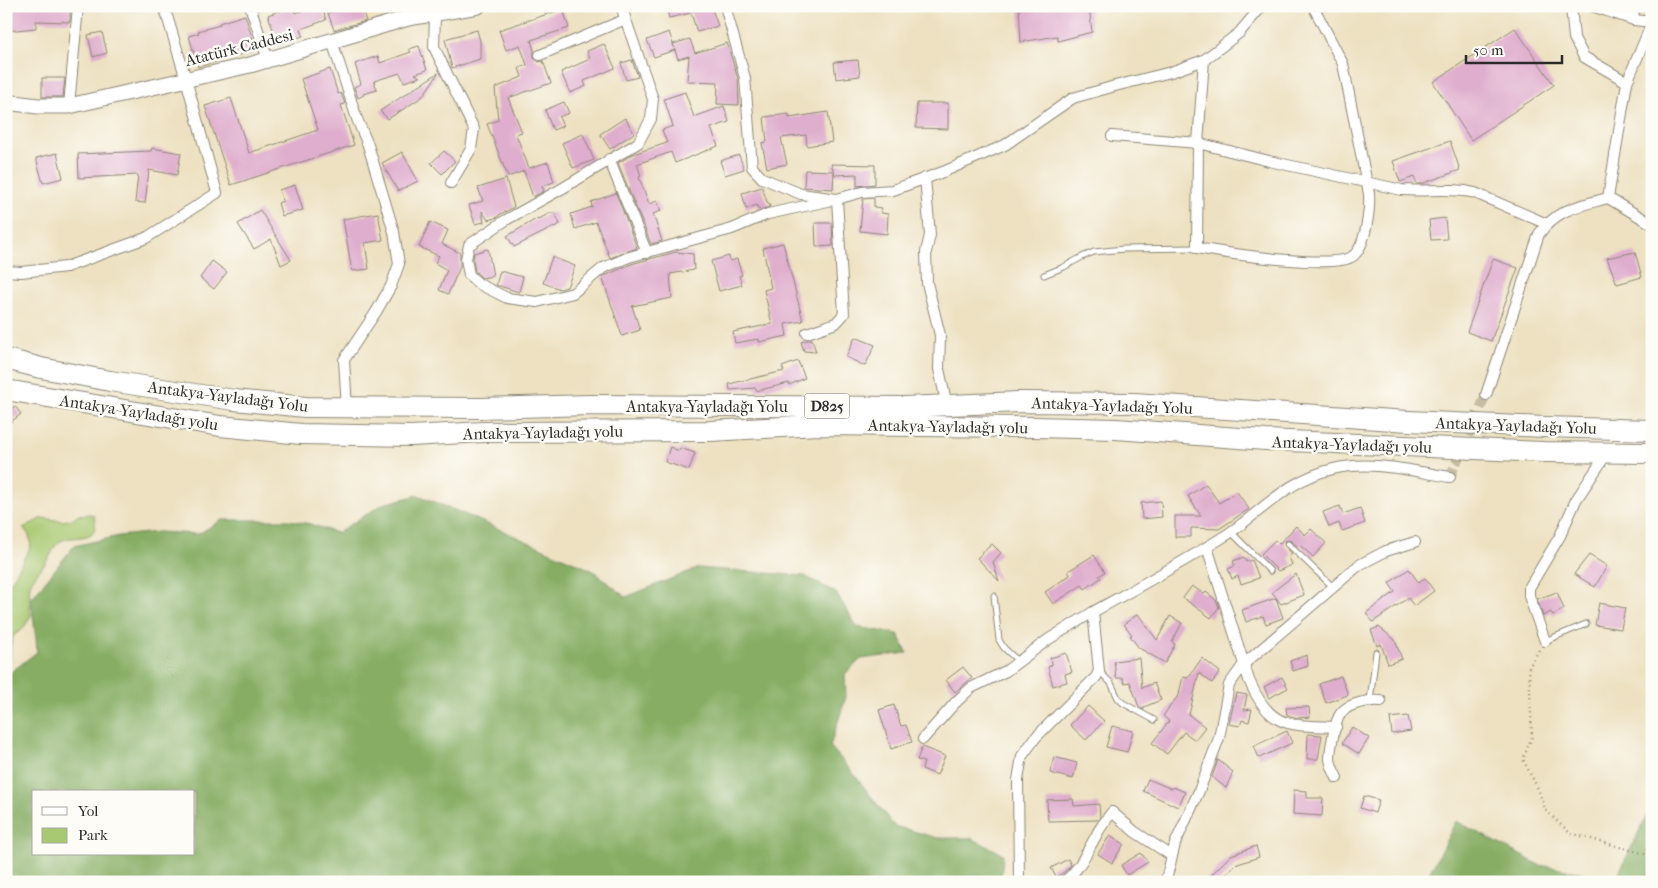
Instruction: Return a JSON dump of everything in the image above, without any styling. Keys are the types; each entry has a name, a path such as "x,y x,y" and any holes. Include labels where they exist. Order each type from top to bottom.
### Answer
{"highway":[{"name":"Antakya-Yayladağı Yolu","path":"6,359 41,368 110,381 234,400 305,407 480,408 590,405 905,407 1019,402 1134,403 1408,421 1652,430"},
{"name":"Antakya-Yayladağı yolu","path":"6,390 220,426 300,434 411,436 483,432 710,431 818,425 1036,427 1116,429 1266,440 1543,452 1652,453"}],"main road":[{"name":"Atatürk Caddesi","path":"6,102 38,106 69,106 250,65 434,10 478,6"}],"street":[{"path":"69,106 78,6"},
{"path":"6,272 66,267 146,238 217,193 164,6"},
{"path":"250,6 268,60"},
{"path":"622,6 653,99 651,119 638,143 506,220 469,245 466,259 469,274 479,284 508,298 537,302 573,294 603,268 629,257 732,230 768,214 862,192 893,190 925,178 1005,145 1073,98 1171,72 1204,60 1240,33 1262,6"},
{"path":"725,6 745,78 752,167 762,178 801,194 837,199"},
{"path":"1204,60 1198,143 1197,248 1244,256 1331,262 1348,259 1358,251 1362,244 1370,203 1343,64 1313,6"},
{"path":"1571,6 1574,38 1584,57 1627,82"},
{"path":"1592,6 1634,20 1652,22 1627,82 1608,198"},
{"path":"1633,6 1634,20"},
{"path":"434,10 434,47 474,129 471,149 451,183"},
{"path":"540,55 626,19"},
{"path":"332,41 384,198 394,232 399,264 391,286 344,360 347,408"},
{"path":"1112,136 1198,143 1269,161 1402,190 1419,192 1466,191 1475,193 1547,224"},
{"path":"609,160 646,253"},
{"path":"925,178 930,235 926,252 927,283 940,335 939,368 946,406"},
{"path":"1486,395 1540,234 1547,224 1566,210 1608,198 1652,224"},
{"path":"807,333 836,322 844,314 837,199"},
{"path":"1545,640 1529,596 1529,588 1560,536 1576,500 1607,452"},
{"path":"923,739 971,688 1001,674 1049,639 1231,532 1282,492 1302,480 1335,468 1357,466 1386,467 1450,477"},
{"path":"1167,876 1178,836 1199,791 1219,738 1229,685 1244,664 1367,560 1386,551 1415,542"},
{"path":"1207,547 1249,680 1257,696 1276,718 1289,724 1336,727"},
{"path":"1019,882 1018,780 1022,756 1036,737 1100,671 1093,612"},
{"path":"1337,778 1330,758 1339,716 1345,710 1370,701 1381,701"},
{"path":"1064,882 1077,870 1112,812 1136,832 1172,856"}],"lane":[{"path":"1044,275 1094,252 1124,249 1197,248"},
{"path":"1231,532 1270,571"},
{"path":"1288,544 1333,587"},
{"path":"994,596 999,640 1004,648 1019,662"},
{"path":"1545,640 1586,624"},
{"path":"1370,701 1376,652"},
{"path":"1100,671 1111,683 1117,696 1123,703 1154,720"}],"path":[{"path":"1545,640 1529,667 1532,737 1523,759 1538,789 1545,810 1570,833 1652,856"}],"green space":[{"path":"418,495 592,570 626,597 698,568 805,576 836,593 857,627 898,634 907,653 861,659 845,674 846,697 830,746 894,826 938,838 971,838 1003,854 1001,882 6,882 6,676 37,652 31,599 74,546 119,536 158,532 198,534 222,520 289,520 310,524 337,533 383,504"},
{"path":"91,514 94,516 95,523 93,532 87,536 66,539 58,543 36,574 30,585 31,615 23,629 14,635 11,644 10,660 6,664 6,591 31,545 30,537 23,528 42,518 63,521 73,519 79,515"},
{"path":"1652,805 1652,882 1425,882 1456,821 1539,865 1616,879"}],"building":[{"path":"70,6 70,22 36,21 36,28 6,31 6,8"},
{"path":"293,6 295,13 322,6 326,20 301,29 303,36 278,44 268,15"},
{"path":"347,6 361,6 366,21 334,30 328,13"},
{"path":"666,6 711,6 718,26 697,32 691,13 669,18"},
{"path":"1089,6 1092,32 1058,41 1057,36 1021,42 1019,7"},
{"path":"563,9 569,28 531,40 534,58 539,62 543,61 551,83 508,98 522,132 516,134 529,168 548,162 554,182 542,186 544,191 533,197 524,171 508,177 487,124 498,120 495,88 522,77 519,68 527,65 520,45 506,50 499,30"},
{"path":"245,15 256,50 198,67 189,36 199,33 198,31 220,25 219,23"},
{"path":"1515,28 1554,85 1471,140 1433,82"},
{"path":"477,30 480,41 480,59 452,68 445,39"},
{"path":"102,32 107,53 93,57 88,35"},
{"path":"669,32 675,50 654,57 647,40"},
{"path":"690,39 695,53 727,43 738,79 739,105 717,104 718,82 687,81 689,56 678,59 673,44"},
{"path":"604,44 615,68 584,81 586,86 570,93 561,72 590,59 587,51"},
{"path":"419,46 427,70 415,74 420,77 404,82 400,73 374,81 377,90 363,94 358,98 354,87 361,84 355,64 378,56 380,63 411,52 409,49"},
{"path":"632,60 638,77 626,80 621,63"},
{"path":"858,60 860,76 836,79 834,62"},
{"path":"330,69 338,94 341,93 345,104 341,105 354,145 231,185 205,106 231,98 249,153 318,130 301,79"},
{"path":"438,73 422,97 388,119 380,111"},
{"path":"42,78 65,78 63,97 42,97"},
{"path":"685,92 694,117 724,106 729,122 711,128 718,146 675,163 671,152 637,164 641,176 639,177 649,204 657,201 661,211 653,214 662,241 651,244 618,163 633,154 667,143 662,130 673,126 664,99"},
{"path":"564,102 569,113 559,117 563,126 553,130 545,110"},
{"path":"917,103 948,103 948,129 916,128"},
{"path":"828,112 832,142 807,146 806,135 781,138 787,164 767,168 762,143 767,142 764,117 789,114 789,118"},
{"path":"625,118 634,133 610,149 600,134"},
{"path":"583,134 594,160 573,168 562,143"},
{"path":"1450,141 1460,170 1421,184 1417,184 1414,177 1400,182 1393,161"},
{"path":"152,148 181,153 177,175 149,170 145,203 135,202 138,175 79,178 78,154 151,151"},
{"path":"444,151 455,161 442,174 431,163"},
{"path":"402,152 418,181 398,191 382,163"},
{"path":"57,153 63,178 43,183 36,158"},
{"path":"739,155 744,169 725,175 720,161"},
{"path":"831,164 875,165 875,184 857,186 857,174 835,175"},
{"path":"805,170 834,171 833,189 804,187"},
{"path":"506,179 514,207 498,217 488,220 482,211 484,222 475,224 469,205 483,201 478,188"},
{"path":"295,185 303,210 282,216 278,203 283,201 279,190"},
{"path":"762,187 770,207 759,210 757,205 746,209 742,193"},
{"path":"616,193 637,248 610,258 596,222 575,229 571,214 592,207 591,202"},
{"path":"874,198 874,207 882,208 881,213 888,214 887,234 860,231 863,199"},
{"path":"260,210 291,260 281,265 271,239 254,249 238,224"},
{"path":"378,213 383,240 365,243 369,269 352,271 343,219"},
{"path":"550,213 555,213 560,224 514,247 507,236"},
{"path":"1445,218 1447,239 1431,240 1429,220"},
{"path":"430,222 448,230 442,244 460,253 460,267 448,294 439,290 447,270 435,263 439,256 419,247"},
{"path":"815,223 832,223 833,246 816,247"},
{"path":"783,243 803,321 785,324 787,336 759,342 759,339 735,343 733,332 772,324 764,290 771,288 763,248"},
{"path":"488,249 493,276 482,278 475,271 474,253"},
{"path":"676,252 693,254 694,270 670,274 672,298 632,306 640,330 622,336 602,277 631,264"},
{"path":"1635,252 1642,277 1617,284 1607,258"},
{"path":"729,256 730,261 737,259 742,275 739,276 742,285 719,291 711,261"},
{"path":"552,257 575,266 567,287 560,289 543,283"},
{"path":"1493,259 1518,268 1491,341 1467,332"},
{"path":"212,261 227,272 214,289 200,278"},
{"path":"500,271 523,277 519,292 496,285"},
{"path":"855,337 875,345 865,366 846,357"},
{"path":"812,339 816,352 804,351 801,342"},
{"path":"798,361 805,378 789,385 789,383 756,391 756,388 730,390 729,384 784,371 782,367"},
{"path":"15,406 21,414 6,426 6,413"},
{"path":"670,447 679,451 680,448 695,453 689,470 665,462"},
{"path":"1206,484 1219,503 1237,492 1249,509 1219,529 1191,528 1191,537 1175,537 1175,516 1201,516 1188,496"},
{"path":"1161,501 1162,517 1142,519 1141,503"},
{"path":"1340,506 1343,514 1360,508 1365,523 1342,531 1339,523 1329,527 1323,512"},
{"path":"1296,526 1305,535 1311,529 1326,543 1313,557 1300,545 1298,547 1291,541 1286,540 1284,545 1292,554 1289,557 1292,565 1278,571 1261,554 1275,540 1279,544"},
{"path":"992,544 1001,553 993,562 999,581 977,558"},
{"path":"1094,555 1105,572 1099,576 1101,578 1085,589 1082,585 1053,604 1045,592 1070,575 1068,571"},
{"path":"1589,555 1607,566 1595,587 1574,574"},
{"path":"1244,557 1246,562 1252,560 1259,578 1241,584 1238,576 1232,579 1228,569 1235,566 1233,561"},
{"path":"1409,569 1419,583 1425,578 1434,591 1414,606 1408,598 1373,622 1366,613 1395,592 1389,583"},
{"path":"1296,574 1304,595 1281,604 1272,592"},
{"path":"1192,586 1204,594 1206,592 1216,600 1219,607 1211,618 1183,598"},
{"path":"1557,592 1564,609 1553,615 1551,612 1543,616 1537,599"},
{"path":"1276,598 1283,618 1266,624 1263,616 1246,622 1242,610"},
{"path":"1599,603 1625,608 1621,629 1595,625"},
{"path":"1138,614 1157,640 1170,616 1182,623 1172,642 1175,644 1165,663 1139,648 1130,636 1132,635 1124,624"},
{"path":"1379,627 1395,640 1402,659 1388,664 1381,644 1377,646 1371,630"},
{"path":"1066,653 1072,672 1065,674 1067,682 1053,686 1048,667 1052,665 1050,658"},
{"path":"1307,655 1308,666 1293,671 1290,661"},
{"path":"1139,658 1142,688 1154,683 1161,700 1144,707 1144,710 1139,707 1130,682 1124,683 1123,678 1116,678 1114,661"},
{"path":"1202,658 1220,672 1212,683 1199,673 1189,715 1205,727 1195,740 1184,732 1167,754 1152,743 1169,721 1163,716 1180,693 1183,677 1188,678"},
{"path":"963,667 972,678 955,692 946,680"},
{"path":"1341,676 1348,695 1326,703 1319,684"},
{"path":"1282,677 1288,688 1269,698 1264,687"},
{"path":"1236,693 1247,695 1244,710 1252,709 1249,722 1242,720 1240,726 1229,724"},
{"path":"894,705 901,726 906,725 912,742 891,749 879,710"},
{"path":"1088,706 1104,721 1086,740 1070,725"},
{"path":"1309,707 1310,717 1298,718 1287,715 1286,708"},
{"path":"1408,716 1411,731 1392,734 1390,718"},
{"path":"1112,726 1133,731 1127,752 1106,747"},
{"path":"1352,727 1369,738 1359,754 1342,743"},
{"path":"1287,731 1292,743 1259,758 1254,746"},
{"path":"1308,734 1322,735 1318,759 1307,759"},
{"path":"922,747 945,756 937,775 922,769 924,762 917,760"},
{"path":"1054,757 1077,763 1073,779 1050,773"},
{"path":"1218,760 1233,772 1226,788 1212,777"},
{"path":"1148,779 1185,792 1178,807 1143,791"},
{"path":"1294,790 1307,791 1307,798 1323,798 1322,816 1293,814"},
{"path":"1364,796 1379,800 1375,813 1360,808"},
{"path":"1073,799 1074,806 1099,804 1100,817 1097,820 1048,821 1047,800"},
{"path":"1110,835 1124,844 1112,863 1098,854"},
{"path":"1256,846 1259,857 1235,865 1219,882 1204,882 1231,855"},
{"path":"1141,853 1148,862 1127,875 1121,865"},
{"path":"1068,859 1071,865 1056,877 1051,868"}],"tunnel":[{"path":"1450,477 1486,395"}]}
